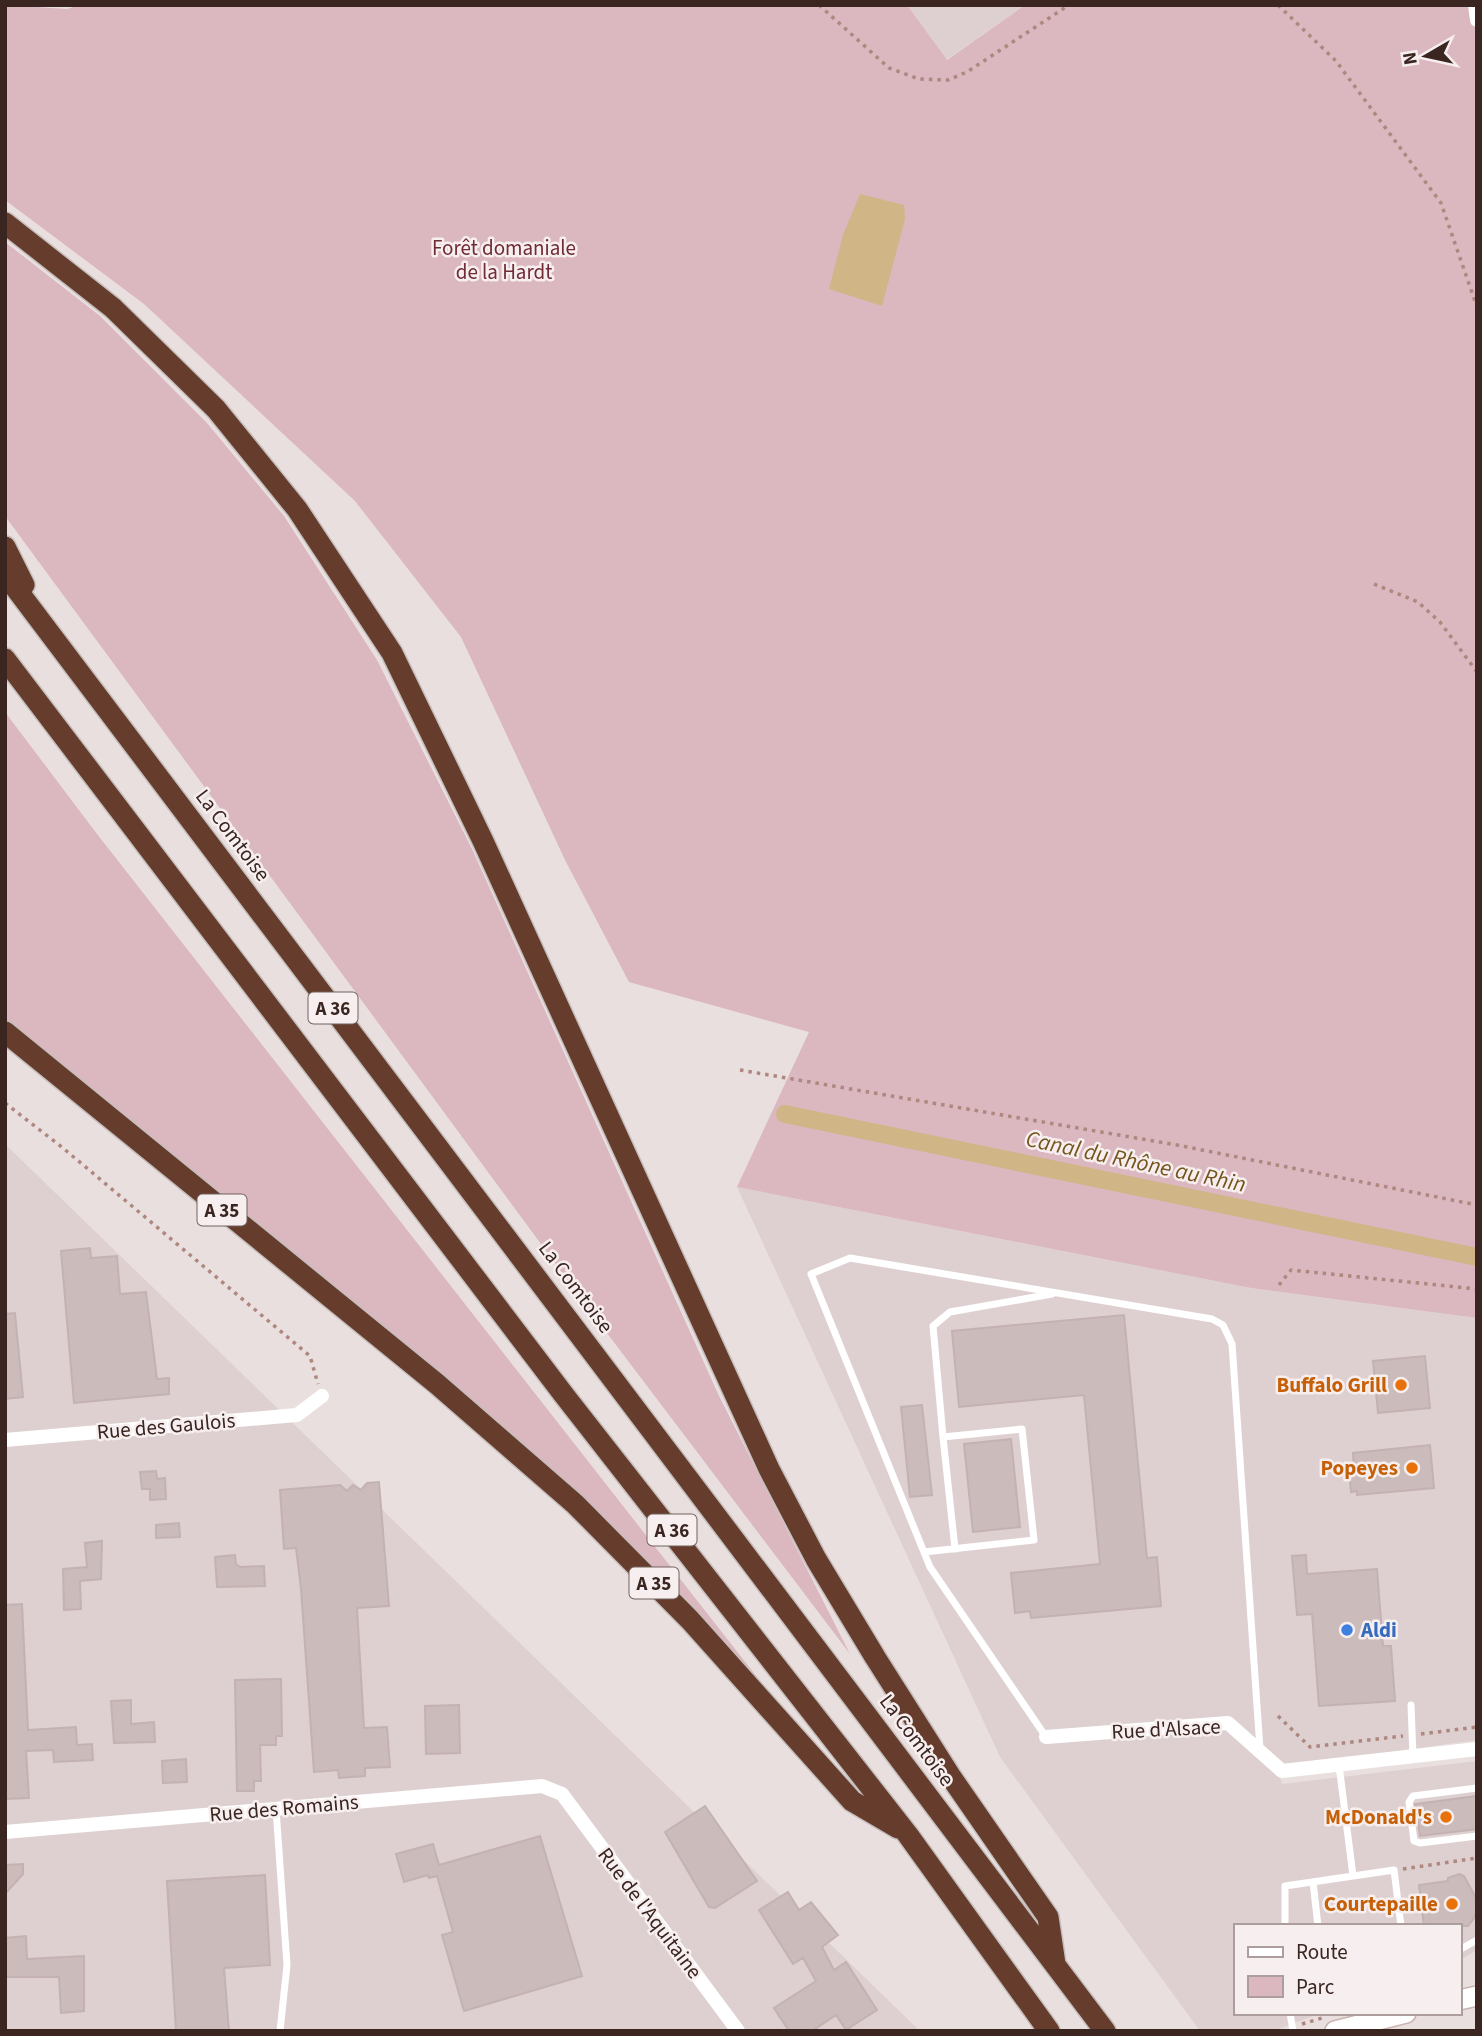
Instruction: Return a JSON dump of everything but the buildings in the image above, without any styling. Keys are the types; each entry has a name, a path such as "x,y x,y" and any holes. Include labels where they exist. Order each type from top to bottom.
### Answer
{"highway":[{"path":"5,223 113,308 216,409 297,509 392,653 484,841 769,1469 816,1559 875,1657 951,1777 1048,1917 1055,1964"},
{"path":"5,547 40,619"},
{"name":"La Comtoise","path":"5,574 1105,2031"},
{"name":"A 36","path":"5,659 564,1395 908,1835 1049,2031"},
{"name":"A 35","path":"5,1032 437,1384 575,1504 690,1620 852,1801 908,1835"}],"main road":[{"path":"1331,2024 1392,2015"}],"street":[{"path":"1475,5 1477,20"},
{"name":"Rue des Gaulois","path":"5,1440 297,1415 322,1396"},
{"name":"Rue d'Alsace","path":"1046,1737 1228,1723 1282,1771 1477,1749"},
{"name":"Rue des Romains","path":"5,1832 542,1786 562,1794"},
{"name":"Rue de l'Aquitaine","path":"562,1794 738,2031"}],"lane":[{"path":"1046,1737 930,1567 810,1275 850,1258 1212,1319 1228,1332 1232,1344 1260,1752"},
{"path":"956,1549 933,1326 950,1312 1058,1293"},
{"path":"924,1552 1034,1540 1022,1429 943,1437"},
{"path":"1411,1705 1413,1756"},
{"path":"1339,1765 1353,1876"},
{"path":"1477,1788 1413,1796 1409,1802 1414,1841 1420,1843 1477,1836"},
{"path":"276,1808 287,1965 280,2031"},
{"path":"1285,1924 1285,1886 1394,1870 1401,1924"},
{"path":"1313,1882 1318,1924"},
{"path":"1461,1949 1477,1940"}],"path":[{"path":"819,5 889,68 919,79 948,80 967,72 1069,5"},
{"path":"1278,5 1336,61 1441,203 1477,307"},
{"path":"1374,583 1418,602 1440,622 1477,672"},
{"path":"740,1070 1177,1145 1477,1205"},
{"path":"5,1103 63,1148 310,1356 322,1396"},
{"path":"1279,1286 1291,1270 1477,1289"},
{"path":"1278,1716 1310,1747 1477,1727"},
{"path":"1394,1870 1477,1858"},
{"path":"1292,2029 1331,2024"}],"shaded area":[{"path":"907,5 1025,5 946,60"},
{"path":"860,194 904,205 905,219 882,306 829,289 843,235"},
{"path":"5,1144 920,2031 5,2031"},
{"path":"737,1187 1251,1288 1477,1318 1477,1740 1277,1768 1282,1784 1477,1761 1477,1950 1461,1960 1461,1924 1234,1924 1234,2015 1316,2015 1273,2031 1200,2031 1000,1757"}],"green space":[{"name":"Forêt domaniale de la Hardt","path":"5,5 67,9 80,5 907,5 947,60 1025,5 1477,5 1477,1318 1251,1288 737,1187 809,1032 629,982 566,862 461,637 355,501 144,304 5,200"},
{"path":"5,242 100,316 207,423 284,516 377,660 472,849 719,1396 850,1654 591,1312 5,516"},
{"path":"5,712 97,834 764,1686 581,1499 5,1019"}],"waterway":[{"name":"Canal du Rhône au Rhin","path":"785,1114 1477,1257"}],"place":[{"name":"Buffalo Grill","path":"1401,1385"},
{"name":"Popeyes","path":"1412,1468"},
{"name":"Aldi","path":"1347,1630"},
{"name":"McDonald's","path":"1446,1817"},
{"name":"Courtepaille","path":"1452,1904"}]}
